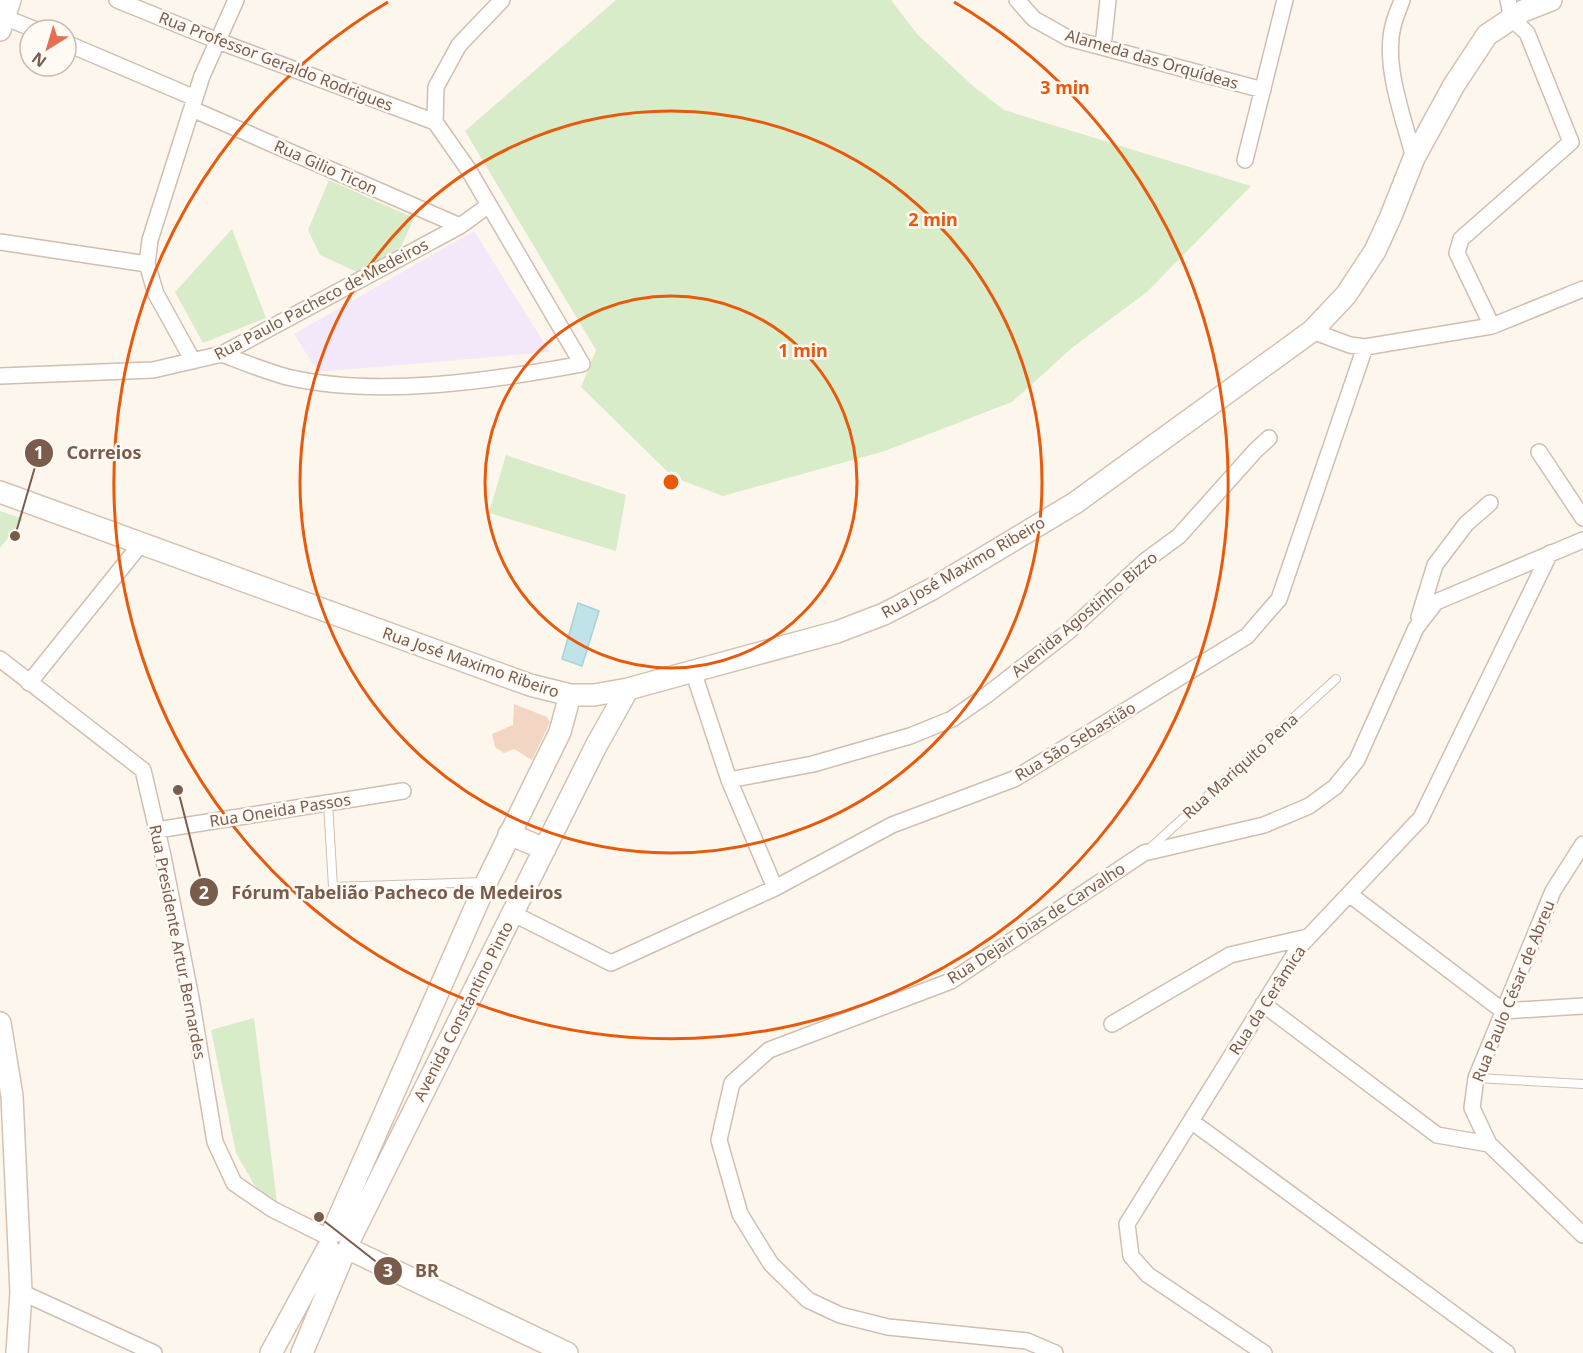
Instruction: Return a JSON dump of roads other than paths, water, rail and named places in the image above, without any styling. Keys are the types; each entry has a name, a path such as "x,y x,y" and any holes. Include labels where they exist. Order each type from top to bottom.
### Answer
{"street":[{"name":"Rua Professor Geraldo Rodrigues","path":"117,0 218,41 435,122"},
{"path":"193,361 156,294 147,264 150,240 202,76 236,0"},
{"path":"222,354 286,377 355,385 421,386 541,372 582,364 468,169 435,122 436,87 459,45 501,0"},
{"name":"Alameda das Orquídeas","path":"1017,0 1035,19 1068,38 1263,90"},
{"path":"1103,47 1108,0"},
{"path":"1245,160 1285,0"},
{"path":"1402,0 1393,26 1390,53 1396,88 1414,158"},
{"name":"Rua José Maximo Ribeiro","path":"0,492 531,685 570,696 594,695 628,689 837,632 884,614 932,589 1075,502 1312,331 1346,295 1375,251 1414,158 1454,85 1487,35 1510,10 1523,11 1551,0"},
{"path":"1492,326 1457,253 1461,239 1571,142 1527,33 1510,10"},
{"name":"Rua Gilio Ticon","path":"78,49 460,226"},
{"name":"Rua Paulo Pacheco de Medeiros","path":"0,376 153,370 222,354 460,226 489,205"},
{"path":"0,243 147,264"},
{"path":"1312,331 1350,345 1365,346 1492,326 1583,289"},
{"name":"Rua São Sebastião","path":"512,913 611,963 775,888 892,825 1014,779 1247,636 1279,599 1365,346"},
{"name":"Avenida Agostinho Bizzo","path":"729,780 823,761 910,736 952,719 1068,632 1145,561 1179,536 1269,438"},
{"path":"1539,452 1583,518"},
{"path":"1416,628 1435,565 1466,524 1490,503"},
{"name":"Rua Dejair Dias de Carvalho","path":"1055,1353 1027,1341 888,1327 840,1315 808,1300 771,1264 740,1214 719,1140 732,1083 769,1050 951,981 1144,853 1264,825 1309,806 1335,787 1357,760 1416,628 1436,602 1583,540"},
{"path":"29,683 140,544"},
{"name":"Rua da Cerâmica","path":"1264,1353 1148,1275 1131,1256 1126,1224 1299,947 1421,818 1550,553"},
{"name":"Rua Presidente Artur Bernardes","path":"0,659 143,770 191,998 215,1142 234,1183 272,1209 338,1243"},
{"path":"693,671 729,780 775,888"},
{"name":"Avenida Constantino Pinto","path":"352,1212 512,913 596,746 628,689"},
{"name":"Avenida Constantino Pinto","path":"302,1353 338,1243 487,881 560,732 570,696"},
{"name":"Rua Oneida Passos","path":"157,830 403,791"},
{"path":"509,834 545,849"},
{"name":"Rua Paulo César de Abreu","path":"1489,1144 1472,1108 1476,1078 1553,891 1583,844"},
{"path":"1349,894 1503,1011 1583,1006"},
{"path":"1112,1024 1230,955 1308,937"},
{"path":"1263,1004 1437,1135 1489,1144 1583,1235"},
{"path":"0,1023 12,1095 21,1292 17,1353"},
{"path":"1191,1121 1507,1353"},
{"path":"338,1243 567,1353"},
{"name":"Avenida Constantino Pinto","path":"271,1353 338,1243"},
{"path":"21,1292 154,1353"}],"lane":[{"name":"Rua Mariquito Pena","path":"1144,853 1336,679"},
{"path":"328,803 333,887 487,881"},
{"path":"1476,1078 1583,1084"}],"water":[{"path":"578,603 599,611 582,666 562,659"}],"place":[{"name":"Correios","path":"15,536"},
{"name":"Fórum Tabelião Pacheco de Medeiros","path":"178,790"},
{"name":"BR","path":"319,1217"}]}
